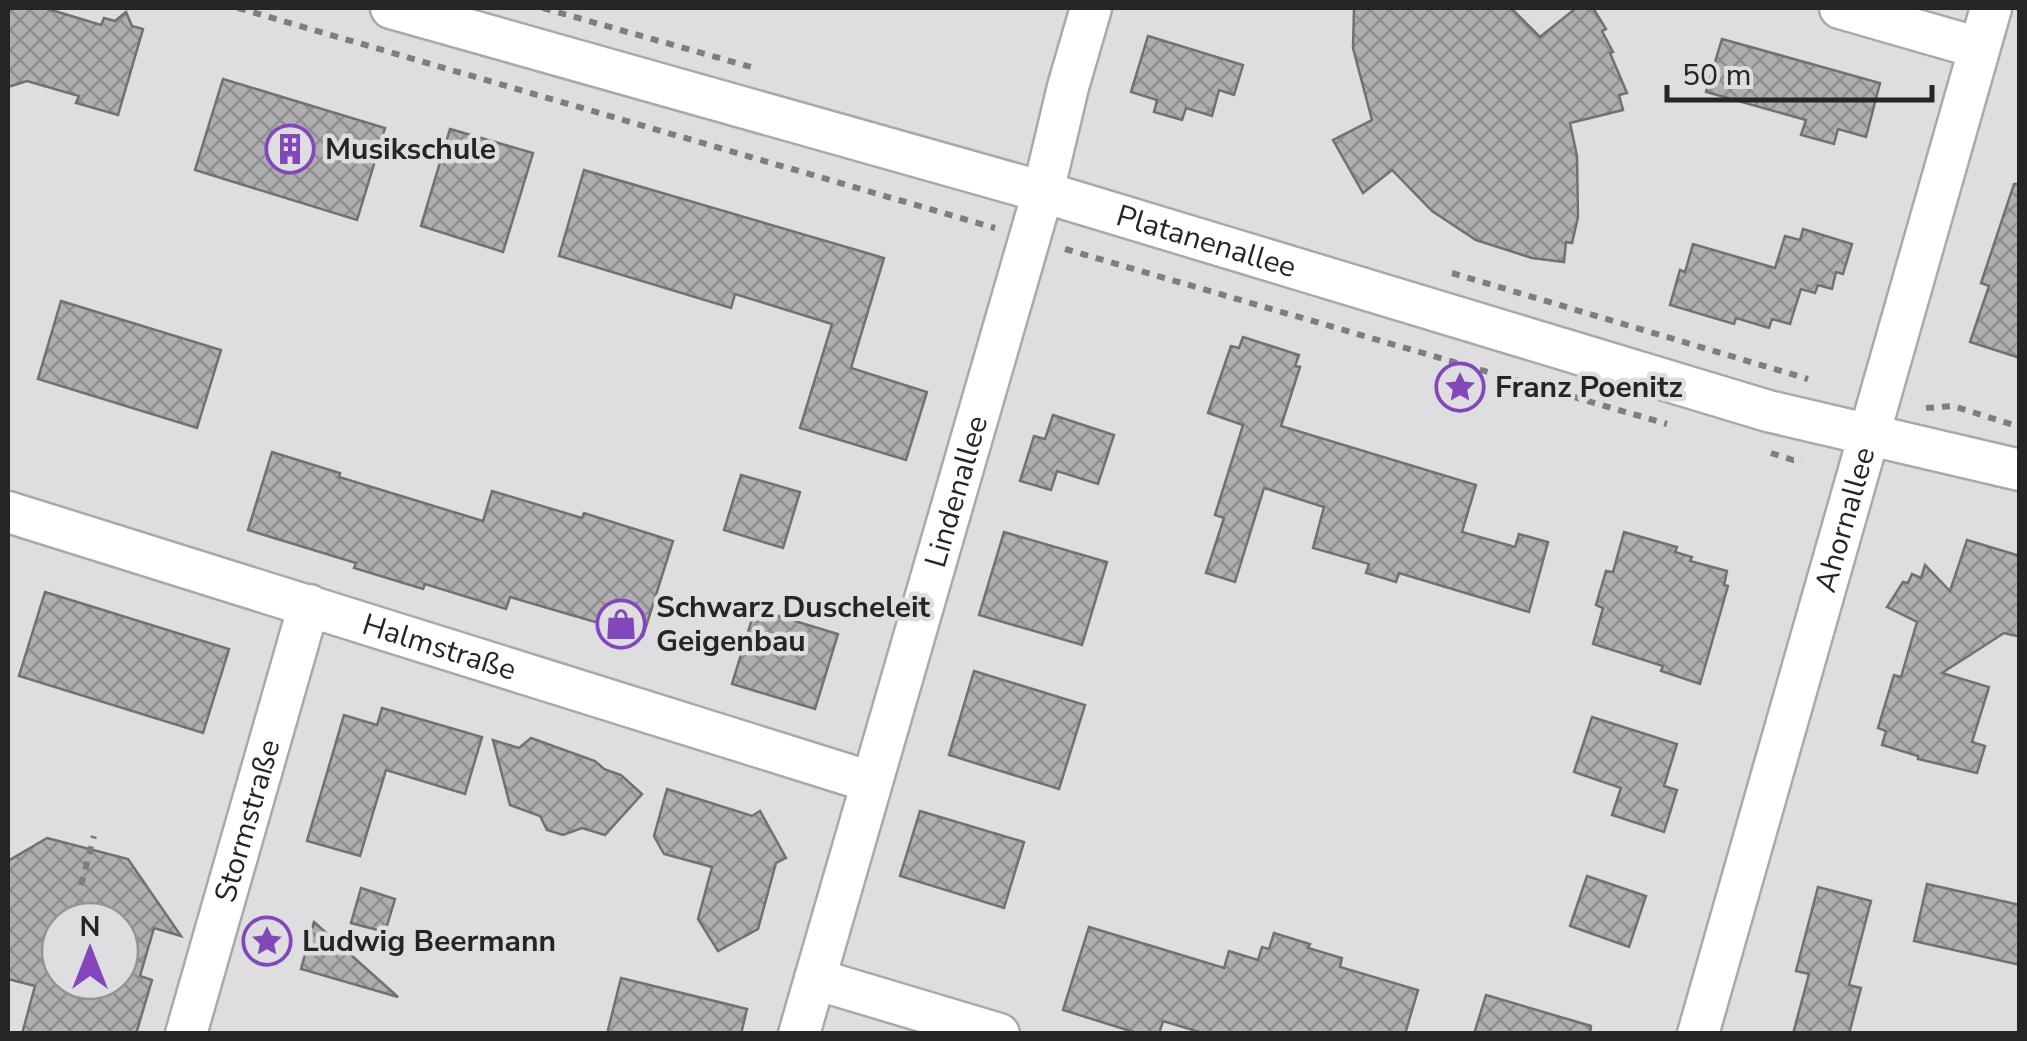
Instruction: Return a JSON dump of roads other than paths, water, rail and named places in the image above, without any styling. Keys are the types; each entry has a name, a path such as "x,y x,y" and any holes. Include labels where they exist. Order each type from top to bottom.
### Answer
{"street":[{"name":"Platanenallee","path":"391,8 1043,192 1768,411 2020,470"},
{"name":"Lindenallee","path":"799,1034 1043,192 1091,8"},
{"path":"1840,8 1979,48"},
{"name":"Ahornallee","path":"1698,1034 1992,8"},
{"name":"Halmstraße","path":"8,512 871,782"},
{"name":"Stormstraße","path":"186,1034 309,605"},
{"path":"815,980 999,1034"}],"place":[{"name":"Musikschule","path":"290,149"},
{"name":"Franz Poenitz","path":"1460,387"},
{"name":"Schwarz Duscheleit Geigenbau","path":"621,624"},
{"name":"Ludwig Beermann","path":"267,941"}]}
